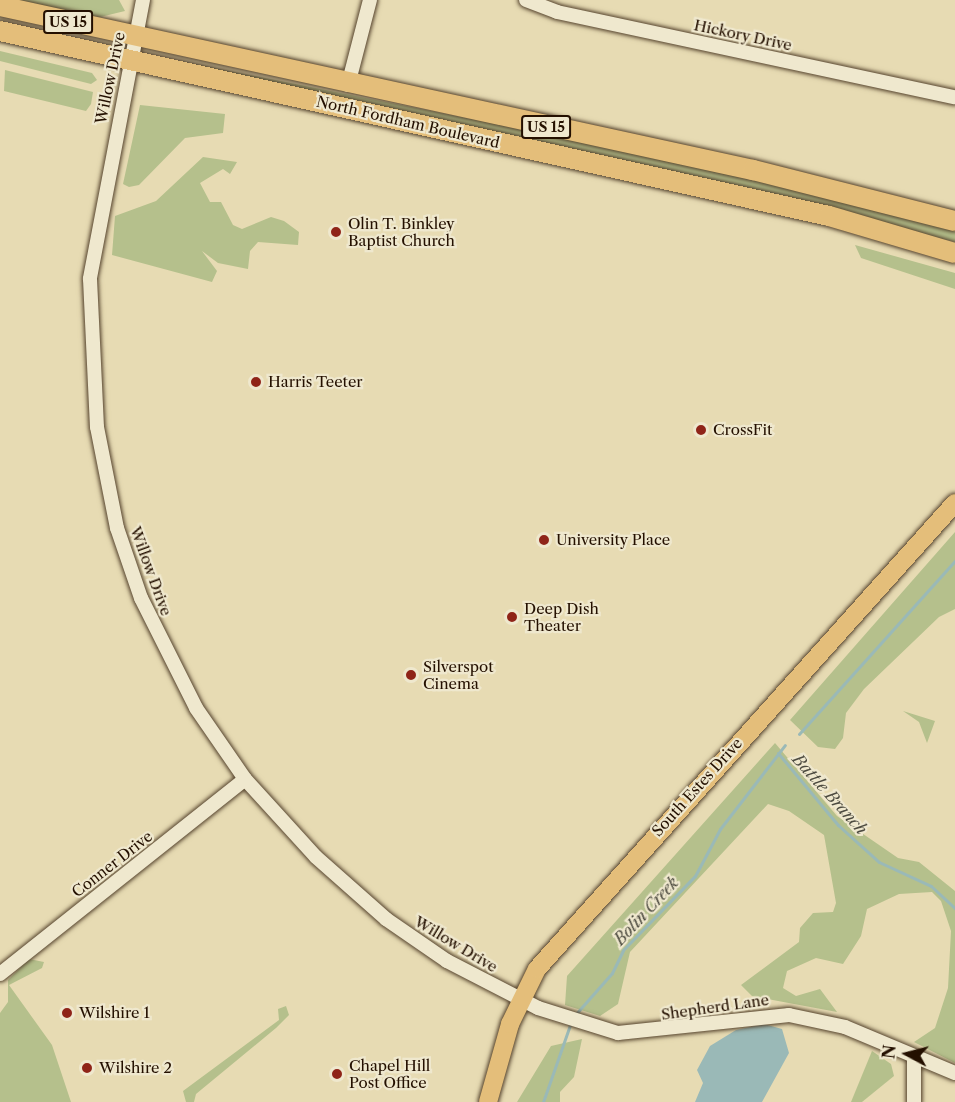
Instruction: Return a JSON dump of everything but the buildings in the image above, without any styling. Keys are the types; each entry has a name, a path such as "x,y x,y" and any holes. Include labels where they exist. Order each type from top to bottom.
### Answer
{"highway":[{"name":"North Fordham Boulevard","path":"0,6 348,85 753,170 954,216"},
{"name":"North Fordham Boulevard","path":"0,31 830,216 955,252"}],"main road":[{"name":"South Estes Drive","path":"488,1102 520,1000 561,938 955,503"}],"street":[{"name":"Willow Drive","path":"143,0 90,279 89,346 102,459 124,551 154,627 196,708 245,779 297,838 368,905 444,959 520,1000"},
{"path":"348,85 370,0"},
{"name":"Hickory Drive","path":"526,0 557,12 955,97"},
{"name":"Conner Drive","path":"0,974 245,779"},
{"name":"Shepherd Lane","path":"520,1000 584,1026 637,1034 789,1015 845,1028 955,1073"},
{"path":"914,1057 914,1102"}],"green space":[{"path":"18,0 119,0 125,11 96,18"},
{"path":"0,51 92,73 97,80 91,84 0,61"},
{"path":"155,56 727,170 955,228 955,242"},
{"path":"5,70 93,92 91,104 86,111 4,91"},
{"path":"140,105 225,114 223,133 185,138 139,185 129,187 123,184"},
{"path":"203,157 237,162 230,174 223,169 200,183 210,202 221,202 233,225 242,229 271,217 284,221 299,232 298,245 258,242 250,251 248,269 218,263 202,251 217,271 212,282 112,255 115,216 156,201"},
{"path":"855,245 955,273 955,289 861,258"},
{"path":"955,532 955,609 939,617 864,689 846,713 843,738 835,749 818,747 790,720"},
{"path":"903,711 935,721 927,743 919,722"},
{"path":"775,743 837,816 898,858 919,862 955,891 955,1063 914,1042 935,1028 948,988 951,931 941,901 932,892 899,894 867,909 861,936 843,964 816,958 787,971 783,988 796,996 820,989 837,1012 752,996 741,985 799,942 800,928 813,913 833,912 836,903 824,835 789,811 768,804 630,952 618,1004 600,1016 565,1005 567,976"},
{"path":"29,959 44,962 42,968 9,985 52,1045 71,1102 0,1102 0,1013 8,1002 8,980"},
{"path":"286,1006 289,1015 276,1028 196,1094 194,1102 186,1102 183,1091 279,1020 278,1009"},
{"path":"582,1039 574,1077 560,1092 560,1102 517,1102 551,1046"},
{"path":"872,1051 891,1064 894,1076 862,1102 851,1102"}],"water":[{"path":"764,1024 782,1029 789,1053 762,1102 695,1102 703,1083 697,1070 710,1046 736,1030"}],"waterway":[{"name":"Bolin Creek","path":"799,734 955,561"},
{"name":"Bolin Creek","path":"574,1016 612,973 623,950 695,876 720,829 785,745"},
{"name":"Battle Branch","path":"778,753 838,825 879,862 931,886 955,908"},
{"name":"Bolin Creek","path":"543,1102 571,1022"}],"place":[{"name":"Olin T. Binkley Baptist Church","path":"336,232"},
{"name":"Harris Teeter","path":"256,382"},
{"name":"CrossFit","path":"701,430"},
{"name":"University Place","path":"544,540"},
{"name":"Deep Dish Theater","path":"512,617"},
{"name":"Silverspot Cinema","path":"411,675"},
{"name":"Wilshire 1","path":"67,1013"},
{"name":"Wilshire 2","path":"87,1068"},
{"name":"Chapel Hill Post Office","path":"337,1074"}]}
